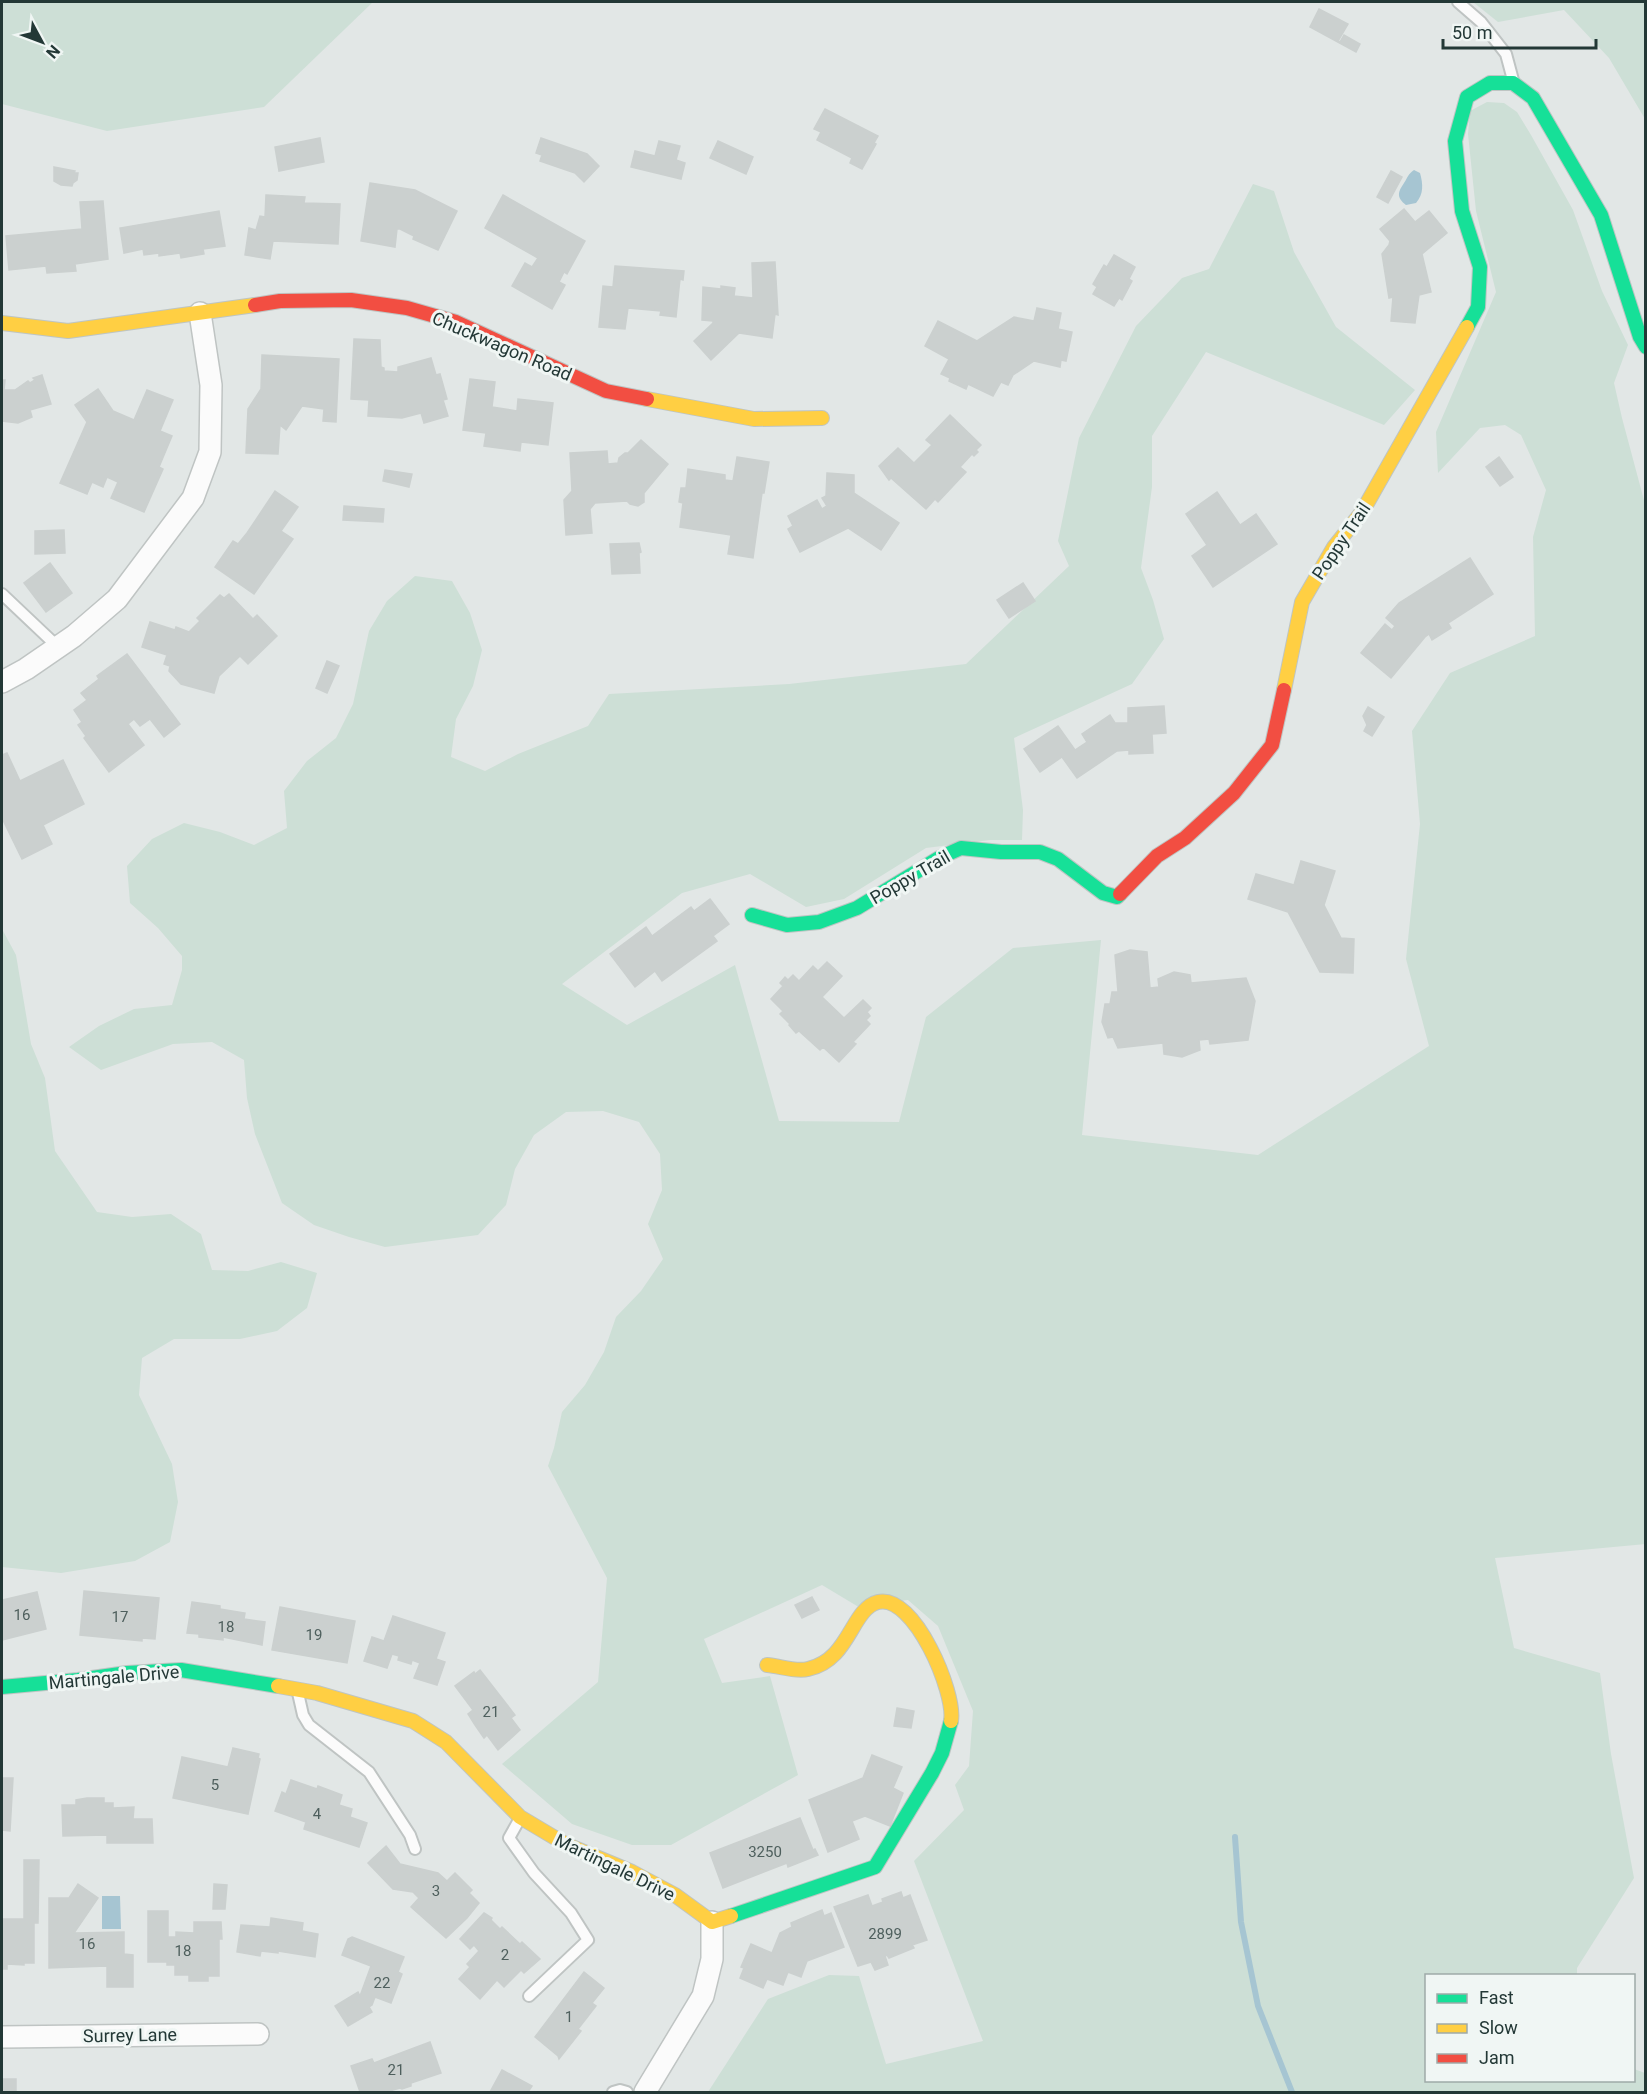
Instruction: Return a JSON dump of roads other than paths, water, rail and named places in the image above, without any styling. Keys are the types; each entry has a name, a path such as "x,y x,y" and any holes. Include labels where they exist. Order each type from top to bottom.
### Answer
{"street":[{"name":"Poppy Trail","path":"752,915 787,926 819,922 856,908 939,858 961,848 1001,852 1040,852 1058,859 1103,893 1117,897 1157,856 1185,838 1234,793 1272,745 1302,602 1334,547 1362,512 1478,307 1480,267 1462,211 1455,141 1467,97 1490,83 1514,83"},
{"path":"1514,83 1533,98 1601,215 1640,338 1646,347"},
{"name":"Chuckwagon Road","path":"2,323 68,331 280,301 351,300 406,308 456,322 606,391 754,419 822,418"},
{"path":"2,682 58,647 117,599 193,498 210,452 211,385 200,313"},
{"path":"645,2092 702,1996 712,1959 712,1922 875,1867 926,1783 945,1744 952,1716 949,1694 911,1616 894,1604 879,1602 867,1607 840,1652 826,1663 807,1669 767,1665"},
{"name":"Martingale Drive","path":"2,1687 127,1673 181,1670 316,1693 413,1721 446,1742 520,1817 567,1845 632,1872 675,1895 712,1922"},
{"name":"Surrey Lane","path":"2,2037 258,2034"}],"lane":[{"path":"1458,2 1481,22 1506,54 1514,83"},
{"path":"2,594 58,647"},
{"path":"298,1690 303,1715 309,1725 369,1772 410,1835 415,1849"},
{"path":"520,1817 509,1838 534,1873 571,1914 588,1940 529,1996"},
{"path":"613,2092 620,2090 627,2092"}],"water":[{"path":"1414,170 1420,173 1422,192 1416,203 1406,205 1399,197 1399,192"},
{"path":"102,1896 120,1896 121,1929 102,1929"}],"waterway":[{"path":"1235,1837 1241,1922 1258,2006 1292,2092"}]}
